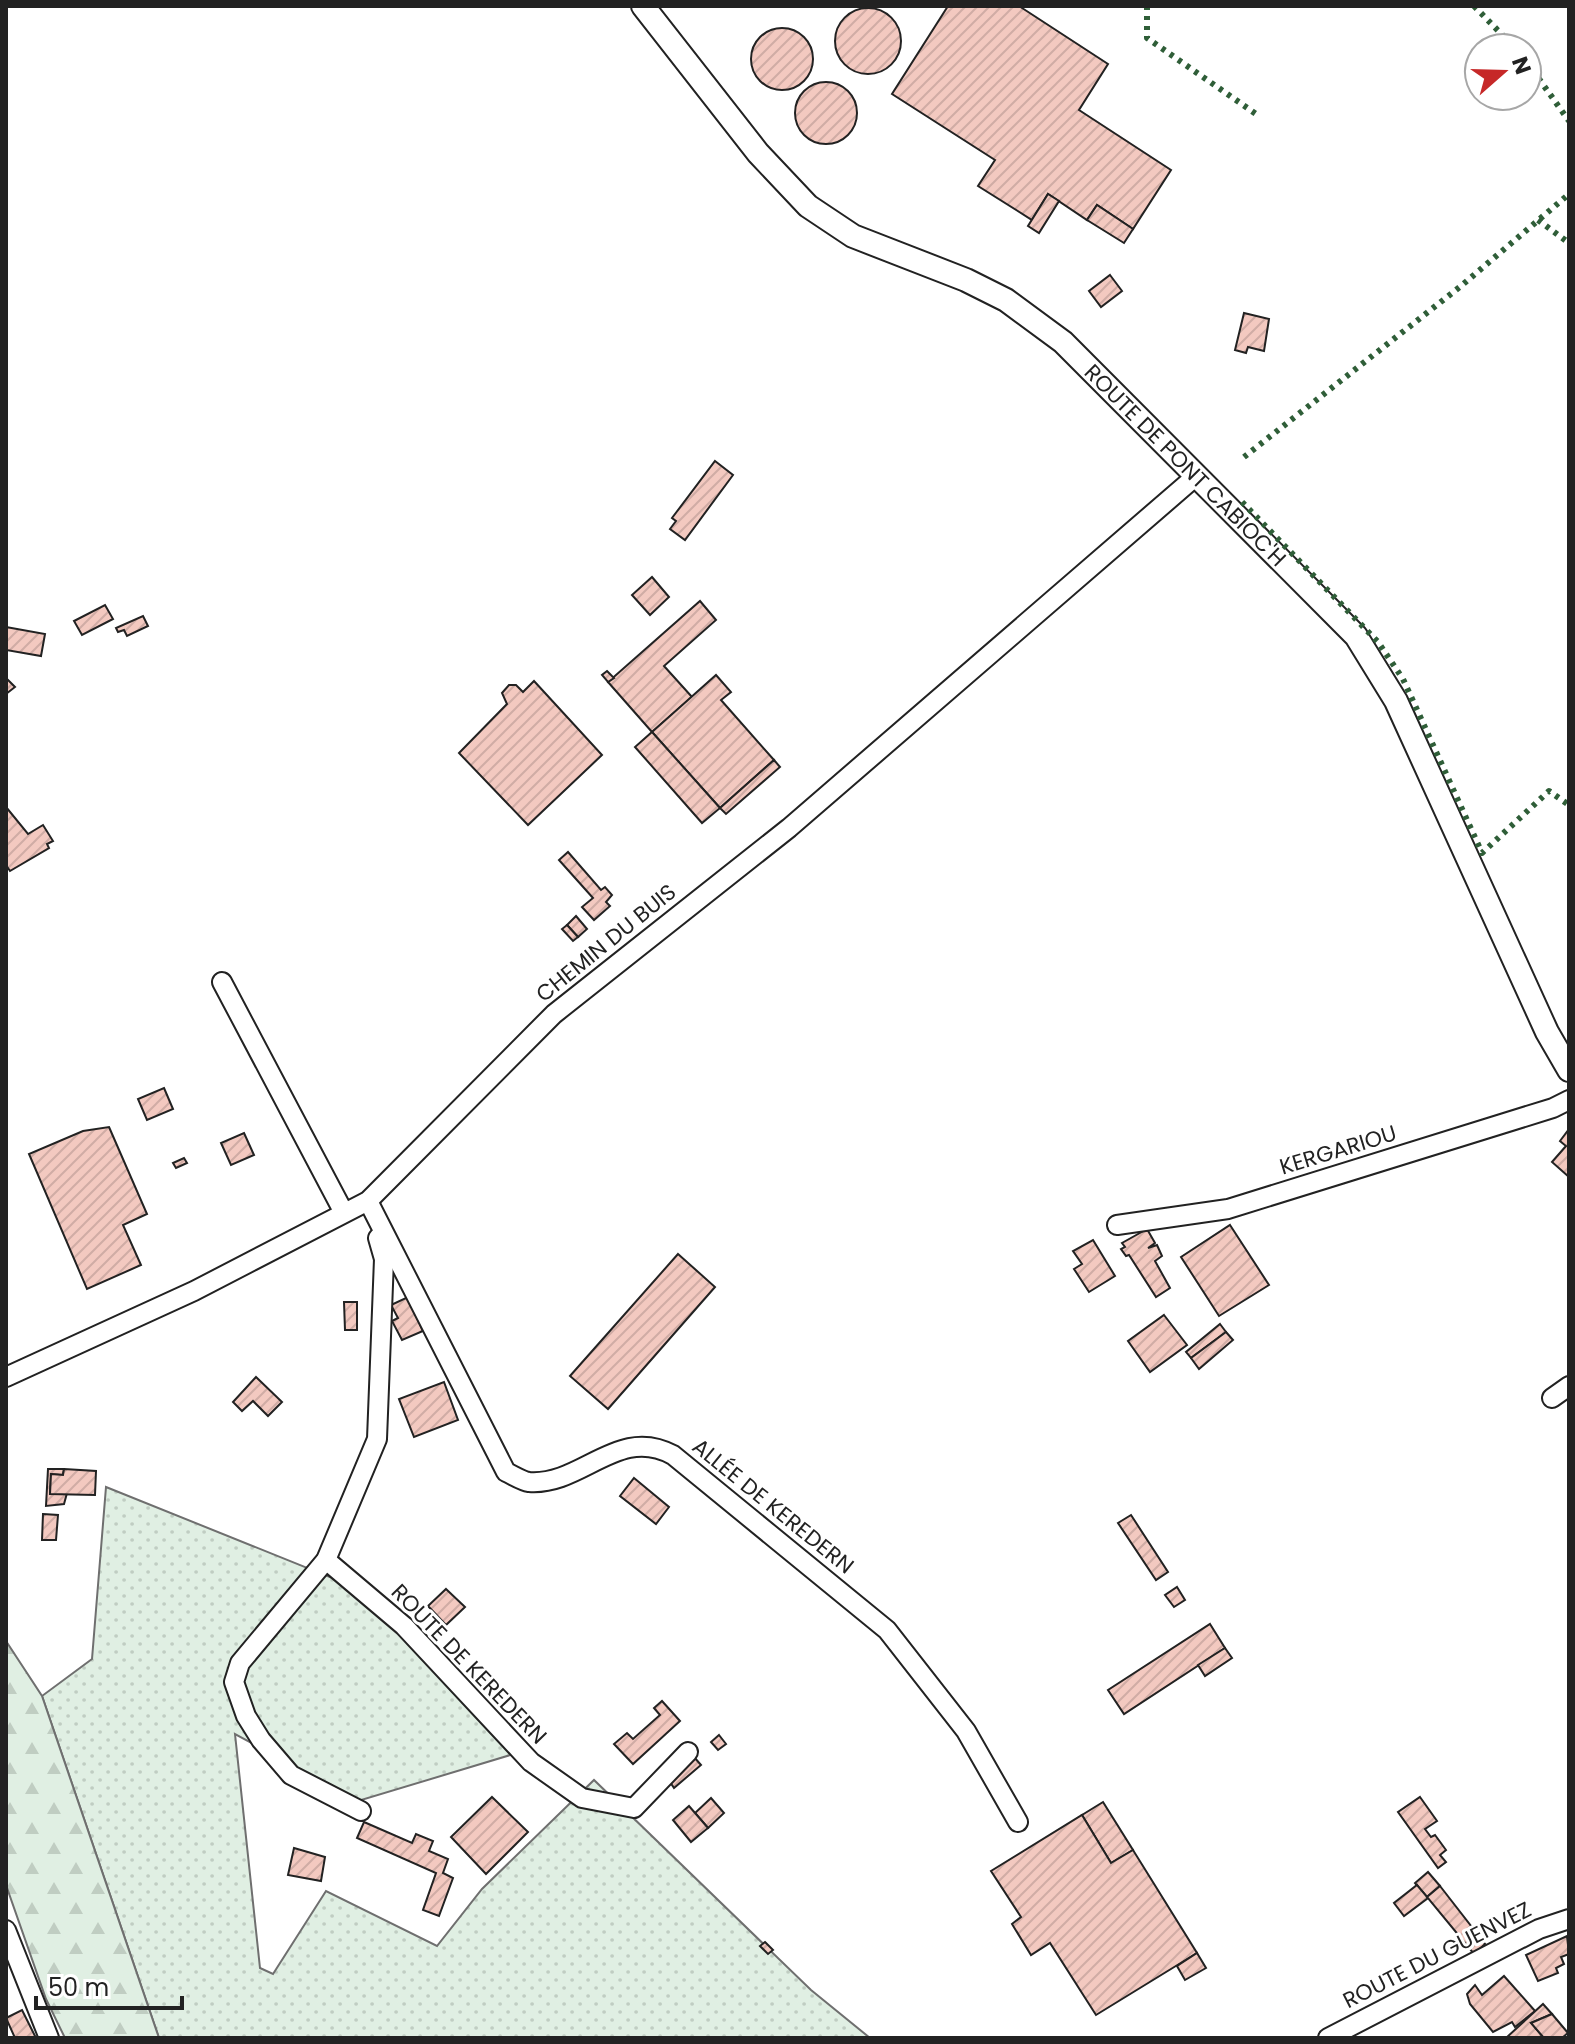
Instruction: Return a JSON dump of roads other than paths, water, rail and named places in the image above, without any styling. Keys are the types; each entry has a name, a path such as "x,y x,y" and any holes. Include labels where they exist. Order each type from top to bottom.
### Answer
{"street":[{"name":"ROUTE DE PONT CABIOC'H","path":"643,6 758,153 808,206 853,236 966,280 1006,300 1063,342 1356,636 1380,671 1443,801 1547,1032 1569,1070"},
{"name":"CHEMIN DU BUIS","path":"6,1377 194,1291 343,1211 368,1201 554,1014 789,828 1195,477"},
{"path":"222,982 343,1211"},
{"name":"KERGARIOU","path":"1117,1225 1228,1209 1553,1108 1569,1100"},
{"path":"361,1811 291,1775 246,1716 234,1682 240,1663 326,1560 377,1439 384,1259 368,1201"},
{"name":"ALLÉE DE KEREDERN","path":"368,1201 506,1472 527,1482 553,1479 610,1451 629,1446 660,1448 673,1455 887,1630 966,1731 1018,1822"},
{"path":"1552,1398 1569,1386"},
{"name":"ROUTE DE KEREDERN","path":"326,1560 404,1626 531,1762 582,1798 634,1808 688,1752"},
{"name":"ROUTE DU GUENVEZ","path":"1328,2038 1539,1929 1569,1919"},
{"path":"6,1930 49,2038"}]}
